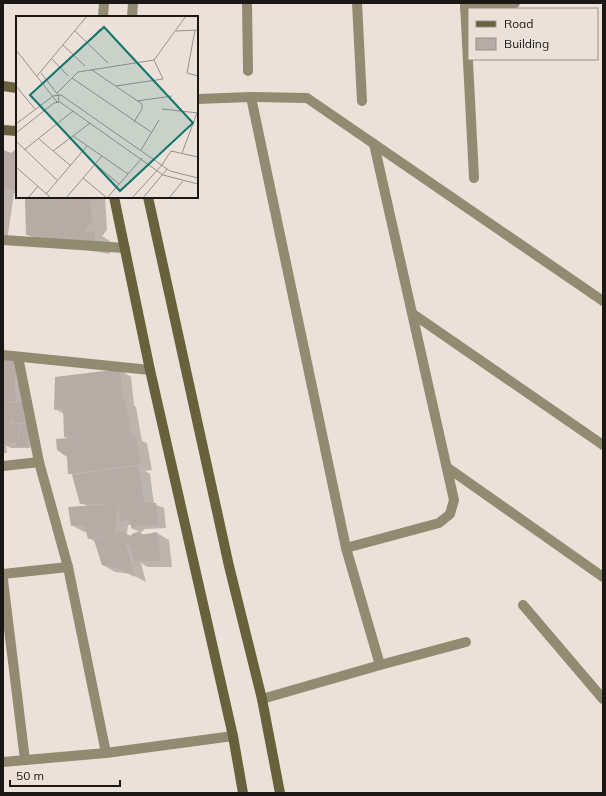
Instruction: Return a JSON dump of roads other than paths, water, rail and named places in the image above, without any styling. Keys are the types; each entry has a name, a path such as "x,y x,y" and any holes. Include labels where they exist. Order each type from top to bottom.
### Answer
{"main road":[{"path":"3,86 16,88"},
{"path":"3,130 16,131"},
{"path":"114,198 150,370 233,736 243,793"},
{"path":"148,198 229,566 262,699 280,793"}],"street":[{"path":"103,16 104,3"},
{"path":"132,16 133,3"},
{"path":"247,3 248,71"},
{"path":"357,3 362,101"},
{"path":"474,178 465,6 515,3"},
{"path":"198,99 251,97 307,98 603,301"},
{"path":"251,97 346,548 380,665"},
{"path":"346,548 432,526 446,519 450,514 454,500 374,144"},
{"path":"3,240 125,248"},
{"path":"413,314 603,445"},
{"path":"3,355 150,370"},
{"path":"18,357 39,462 68,567 106,753"},
{"path":"3,466 39,462"},
{"path":"448,468 603,577"},
{"path":"3,574 68,567"},
{"path":"3,580 25,760"},
{"path":"523,605 603,699"},
{"path":"262,699 466,642"},
{"path":"3,762 106,753 233,736"}]}
